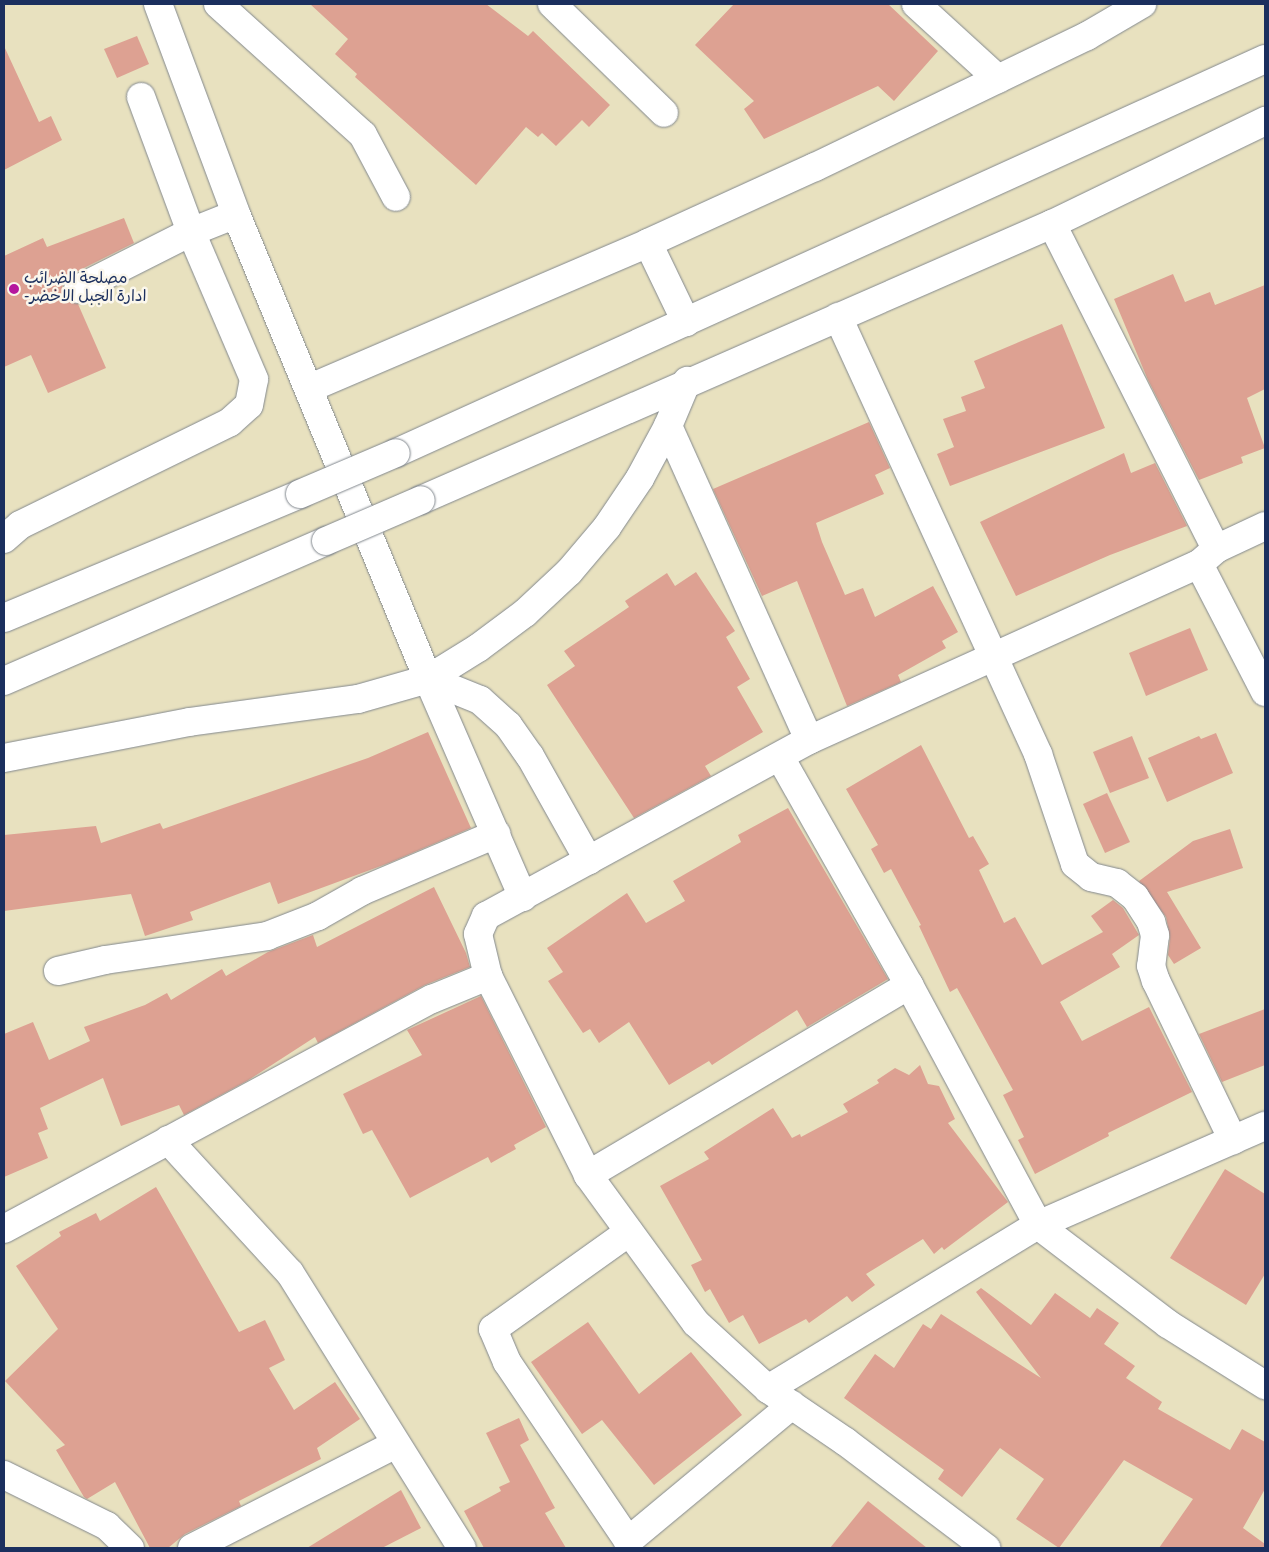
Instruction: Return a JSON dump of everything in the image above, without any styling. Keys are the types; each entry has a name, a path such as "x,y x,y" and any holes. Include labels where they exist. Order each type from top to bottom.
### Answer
{"main road":[{"path":"218,4 363,135 396,196"},
{"path":"552,4 664,113"},
{"path":"916,4 998,79"},
{"path":"310,388 648,243 1087,36 1142,4"},
{"path":"168,7 236,214 310,388 428,678 523,896"},
{"path":"4,618 396,453 1265,59"},
{"path":"4,539 20,525 230,422 249,405 254,379 191,232 141,97"},
{"path":"4,681 421,500 687,381 1052,224 1265,121"},
{"path":"78,289 191,232 236,214"},
{"path":"1052,224 1207,557 1265,692"},
{"path":"648,243 686,322"},
{"path":"838,317 1038,754 1075,864 1091,877 1117,883 1134,897 1151,922 1155,934 1151,966 1156,981 1233,1140"},
{"path":"4,758 189,722 358,698 428,678 478,648 525,613 569,572 607,527 640,478 668,426 687,381"},
{"path":"668,426 809,740"},
{"path":"975,1545 792,1405 768,1389 696,1323 588,1175 488,976 478,934 486,916 809,740 1207,557 1265,526"},
{"path":"428,678 480,700 508,725 530,756 589,861"},
{"path":"780,757 909,985 1038,1225 1168,1324 1265,1385"},
{"path":"58,971 105,960 267,936 318,916 362,891 496,834"},
{"path":"4,1229 432,999 488,976"},
{"path":"588,1175 909,985"},
{"path":"768,1389 1038,1225 1265,1126"},
{"path":"168,1140 290,1273 462,1548"},
{"path":"629,1232 493,1329 506,1362 628,1541 792,1405"},
{"path":"192,1548 396,1444"},
{"path":"4,1475 107,1526 130,1548"}],"building":[{"path":"310,4 486,4 528,36 533,31 610,105 589,127 582,120 556,146 542,133 538,137 526,127 476,185 355,77 357,74 335,54 348,39"},
{"path":"734,4 888,4 938,51 894,101 878,86 764,139 744,109 754,101 695,45"},
{"path":"137,36 149,64 117,78 104,49"},
{"path":"4,46 39,122 51,116 62,140 4,170"},
{"path":"124,218 134,243 66,277 62,288 69,302 78,304 106,368 48,393 31,355 4,367 4,256 43,238 47,247"},
{"path":"1173,274 1185,302 1210,292 1215,305 1265,285 1265,389 1247,398 1265,448 1241,457 1243,463 1199,480 1148,380 1114,299"},
{"path":"1062,324 1105,428 950,486 937,454 954,447 943,419 966,411 961,397 985,388 974,361"},
{"path":"869,422 890,468 875,475 884,494 816,523 822,542 845,595 863,588 875,617 933,586 958,632 942,641 946,648 898,675 901,682 847,706 797,581 762,596 713,489"},
{"path":"1124,453 1131,473 1155,463 1187,526 1110,555 1016,596 980,522"},
{"path":"696,572 735,631 726,637 750,679 737,687 763,732 705,766 711,776 634,818 547,685 575,666 564,651 629,607 625,601 667,573 675,586"},
{"path":"1190,628 1208,670 1146,696 1129,653"},
{"path":"428,732 471,828 389,863 278,904 270,882 190,912 193,920 145,936 131,894 4,911 4,835 96,826 101,843 160,823 163,829 368,758"},
{"path":"1216,733 1233,773 1167,802 1148,758 1199,736 1201,739"},
{"path":"1132,736 1149,778 1110,793 1093,752"},
{"path":"921,745 969,838 973,836 989,864 979,870 1004,923 1015,917 1042,965 1103,932 1091,916 1113,900 1123,908 1139,935 1112,954 1120,967 1060,1002 1082,1041 1149,1007 1192,1092 1108,1133 1109,1136 1035,1174 1018,1140 1024,1137 1003,1095 1013,1090 957,988 950,992 919,926 921,925 891,869 884,873 871,849 878,845 846,789"},
{"path":"1107,793 1130,842 1105,853 1083,804"},
{"path":"788,808 888,979 807,1027 797,1010 712,1065 709,1061 669,1085 629,1022 599,1043 590,1029 583,1033 548,981 563,972 547,948 627,893 646,923 685,901 673,881 741,842 738,835"},
{"path":"1230,829 1243,868 1167,892 1201,948 1174,964 1168,955 1170,937 1166,917 1139,881 1193,841"},
{"path":"434,887 466,953 470,967 425,985 318,1043 315,1037 247,1081 184,1115 179,1105 121,1126 103,1078 40,1108 48,1129 38,1133 48,1158 4,1177 4,1034 33,1022 49,1060 90,1041 84,1027 145,1005 167,993 171,1000 222,969 226,976 268,952 313,935 317,947"},
{"path":"481,996 546,1127 514,1145 516,1149 491,1163 488,1157 410,1198 372,1130 363,1134 343,1094 422,1055 407,1030"},
{"path":"1265,1009 1265,1065 1222,1082 1199,1034"},
{"path":"920,1065 928,1084 939,1086 955,1119 948,1123 1008,1202 944,1250 942,1247 934,1254 923,1239 866,1274 875,1285 852,1302 847,1296 809,1323 806,1319 759,1344 743,1315 729,1323 710,1289 705,1292 691,1265 702,1260 660,1186 709,1159 704,1152 773,1108 792,1138 800,1134 801,1137 848,1112 843,1104 879,1083 877,1080 895,1068 909,1075"},
{"path":"1225,1169 1265,1194 1265,1274 1246,1305 1170,1258"},
{"path":"156,1187 239,1332 265,1320 285,1360 269,1368 294,1410 335,1382 360,1419 317,1448 321,1459 239,1501 241,1506 185,1534 168,1548 150,1548 115,1482 87,1499 84,1497 56,1450 65,1445 5,1381 58,1329 16,1266 61,1236 59,1232 96,1213 100,1221"},
{"path":"981,1288 1031,1325 1055,1293 1090,1318 1097,1308 1119,1323 1104,1344 1135,1366 1126,1378 1162,1402 1158,1409 1230,1450 1242,1429 1265,1442 1265,1489 1243,1528 1265,1544 1265,1548 1159,1548 1193,1499 1124,1460 1059,1548 1016,1519 1044,1479 1000,1448 962,1497 938,1479 944,1470 844,1398 875,1354 894,1368 923,1324 931,1329 941,1314 1041,1378 976,1292"},
{"path":"588,1322 639,1394 691,1352 742,1415 654,1485 602,1420 582,1434 531,1362"},
{"path":"519,1418 529,1440 520,1445 555,1508 545,1513 566,1548 484,1548 464,1511 501,1491 499,1487 510,1482 486,1433"},
{"path":"401,1490 421,1528 382,1548 307,1548"},
{"path":"868,1501 927,1548 830,1548"}],"place":[{"name":"مصلحة الضرائب -ادارة الجبل الاخضر","path":"14,289"}]}
